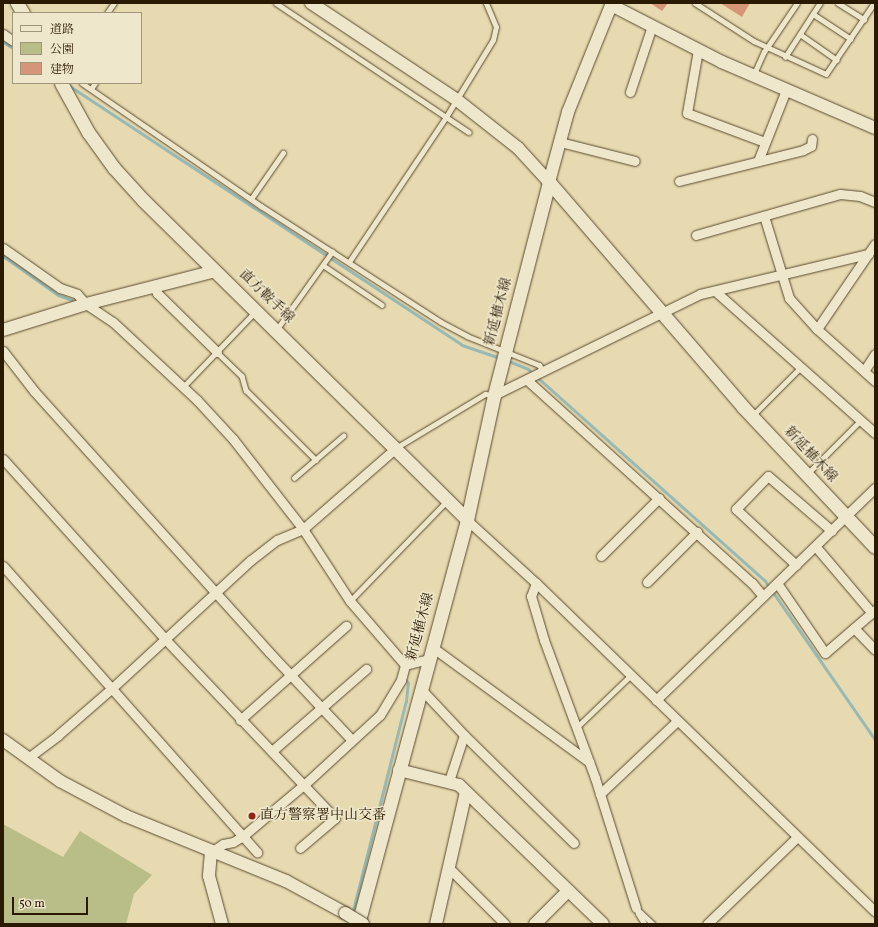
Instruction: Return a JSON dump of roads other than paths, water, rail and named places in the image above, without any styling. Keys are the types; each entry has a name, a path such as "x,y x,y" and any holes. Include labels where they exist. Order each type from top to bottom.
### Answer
{"main road":[{"path":"17,3 22,12"},
{"name":"直方鞍手線","path":"62,84 88,132 114,168 215,271 277,329 467,520"},
{"name":"新延植木線","path":"549,182 752,416 845,517 875,547"},
{"name":"新延植木線","path":"358,924 467,520 494,396 549,182"}],"street":[{"path":"311,3 457,100 518,148 549,182"},
{"path":"549,182 580,77 611,4 698,50 754,76 875,128"},
{"path":"630,92 652,26"},
{"path":"3,34 12,40"},
{"path":"698,50 687,113 765,142"},
{"path":"758,161 786,90"},
{"path":"679,182 803,150 810,146 812,139"},
{"path":"560,142 635,161"},
{"path":"696,235 840,194 860,196 875,202"},
{"path":"764,216 789,298 817,329 875,382"},
{"path":"817,329 875,244"},
{"path":"3,248 60,288 77,294 86,304 112,322 183,387 233,439 303,529 350,601 405,666"},
{"path":"494,396 661,312 715,291 868,254"},
{"path":"3,330 86,304 215,271"},
{"path":"154,286 157,293 217,352"},
{"path":"715,291 875,433"},
{"path":"3,351 34,391 290,675 352,740"},
{"path":"864,371 875,354"},
{"path":"527,380 697,532 763,596"},
{"path":"28,758 58,735 111,689 216,592 277,540 303,529 396,448"},
{"path":"3,459 165,639 240,720 272,751 335,818 300,848"},
{"path":"796,565 736,509 768,476 832,530"},
{"path":"656,700 763,596 816,547 875,488"},
{"path":"601,556 659,498"},
{"path":"467,520 536,583 875,912"},
{"path":"647,582 697,532"},
{"path":"777,583 825,653 873,611 816,547"},
{"path":"3,566 257,852"},
{"path":"536,583 531,596 575,729 589,762 600,794 636,908"},
{"path":"240,720 346,626"},
{"path":"854,628 875,650"},
{"path":"222,924 209,876 212,852 223,844 233,842 242,836 304,785 380,715 401,680 405,666 430,653 589,762"},
{"path":"272,751 366,669"},
{"path":"421,689 464,735 574,842"},
{"path":"600,794 678,720"},
{"path":"449,781 464,735"},
{"path":"3,740 60,781 126,816 212,852 286,880 363,924"},
{"path":"399,770 449,781 466,792 602,924"},
{"path":"436,924 466,792"},
{"path":"707,924 797,837"},
{"path":"449,868 505,924"},
{"path":"535,924 568,891"}],"lane":[{"path":"108,12 114,3"},
{"path":"276,3 469,132"},
{"path":"349,262 446,118 493,40 496,27 486,3"},
{"path":"695,3 785,57 826,74 837,60 874,3"},
{"path":"754,76 767,47 797,3"},
{"path":"785,57 820,3"},
{"path":"838,3 864,19"},
{"path":"813,14 851,39"},
{"path":"800,34 837,60"},
{"path":"84,84 251,199 441,322 505,352 532,362 544,371"},
{"path":"91,89 94,84"},
{"path":"251,199 283,153"},
{"path":"277,329 332,252"},
{"path":"323,265 382,306"},
{"path":"183,387 257,311"},
{"path":"217,352 242,376 246,390 316,460"},
{"path":"752,416 801,366"},
{"path":"396,448 485,394 494,396"},
{"path":"807,475 861,420"},
{"path":"294,478 343,436"},
{"path":"350,601 448,500"},
{"path":"575,729 631,675"},
{"path":"636,908 645,924"},
{"path":"636,908 653,924"}],"waterway":[{"path":"3,42 12,47"},
{"path":"68,85 462,345 500,358"},
{"path":"3,256 58,295 72,300"},
{"path":"506,360 528,369 765,581 875,740"},
{"path":"352,914 406,701 408,683 406,680"}],"place":[{"name":"直方警察署中山交番","path":"252,816"}]}
